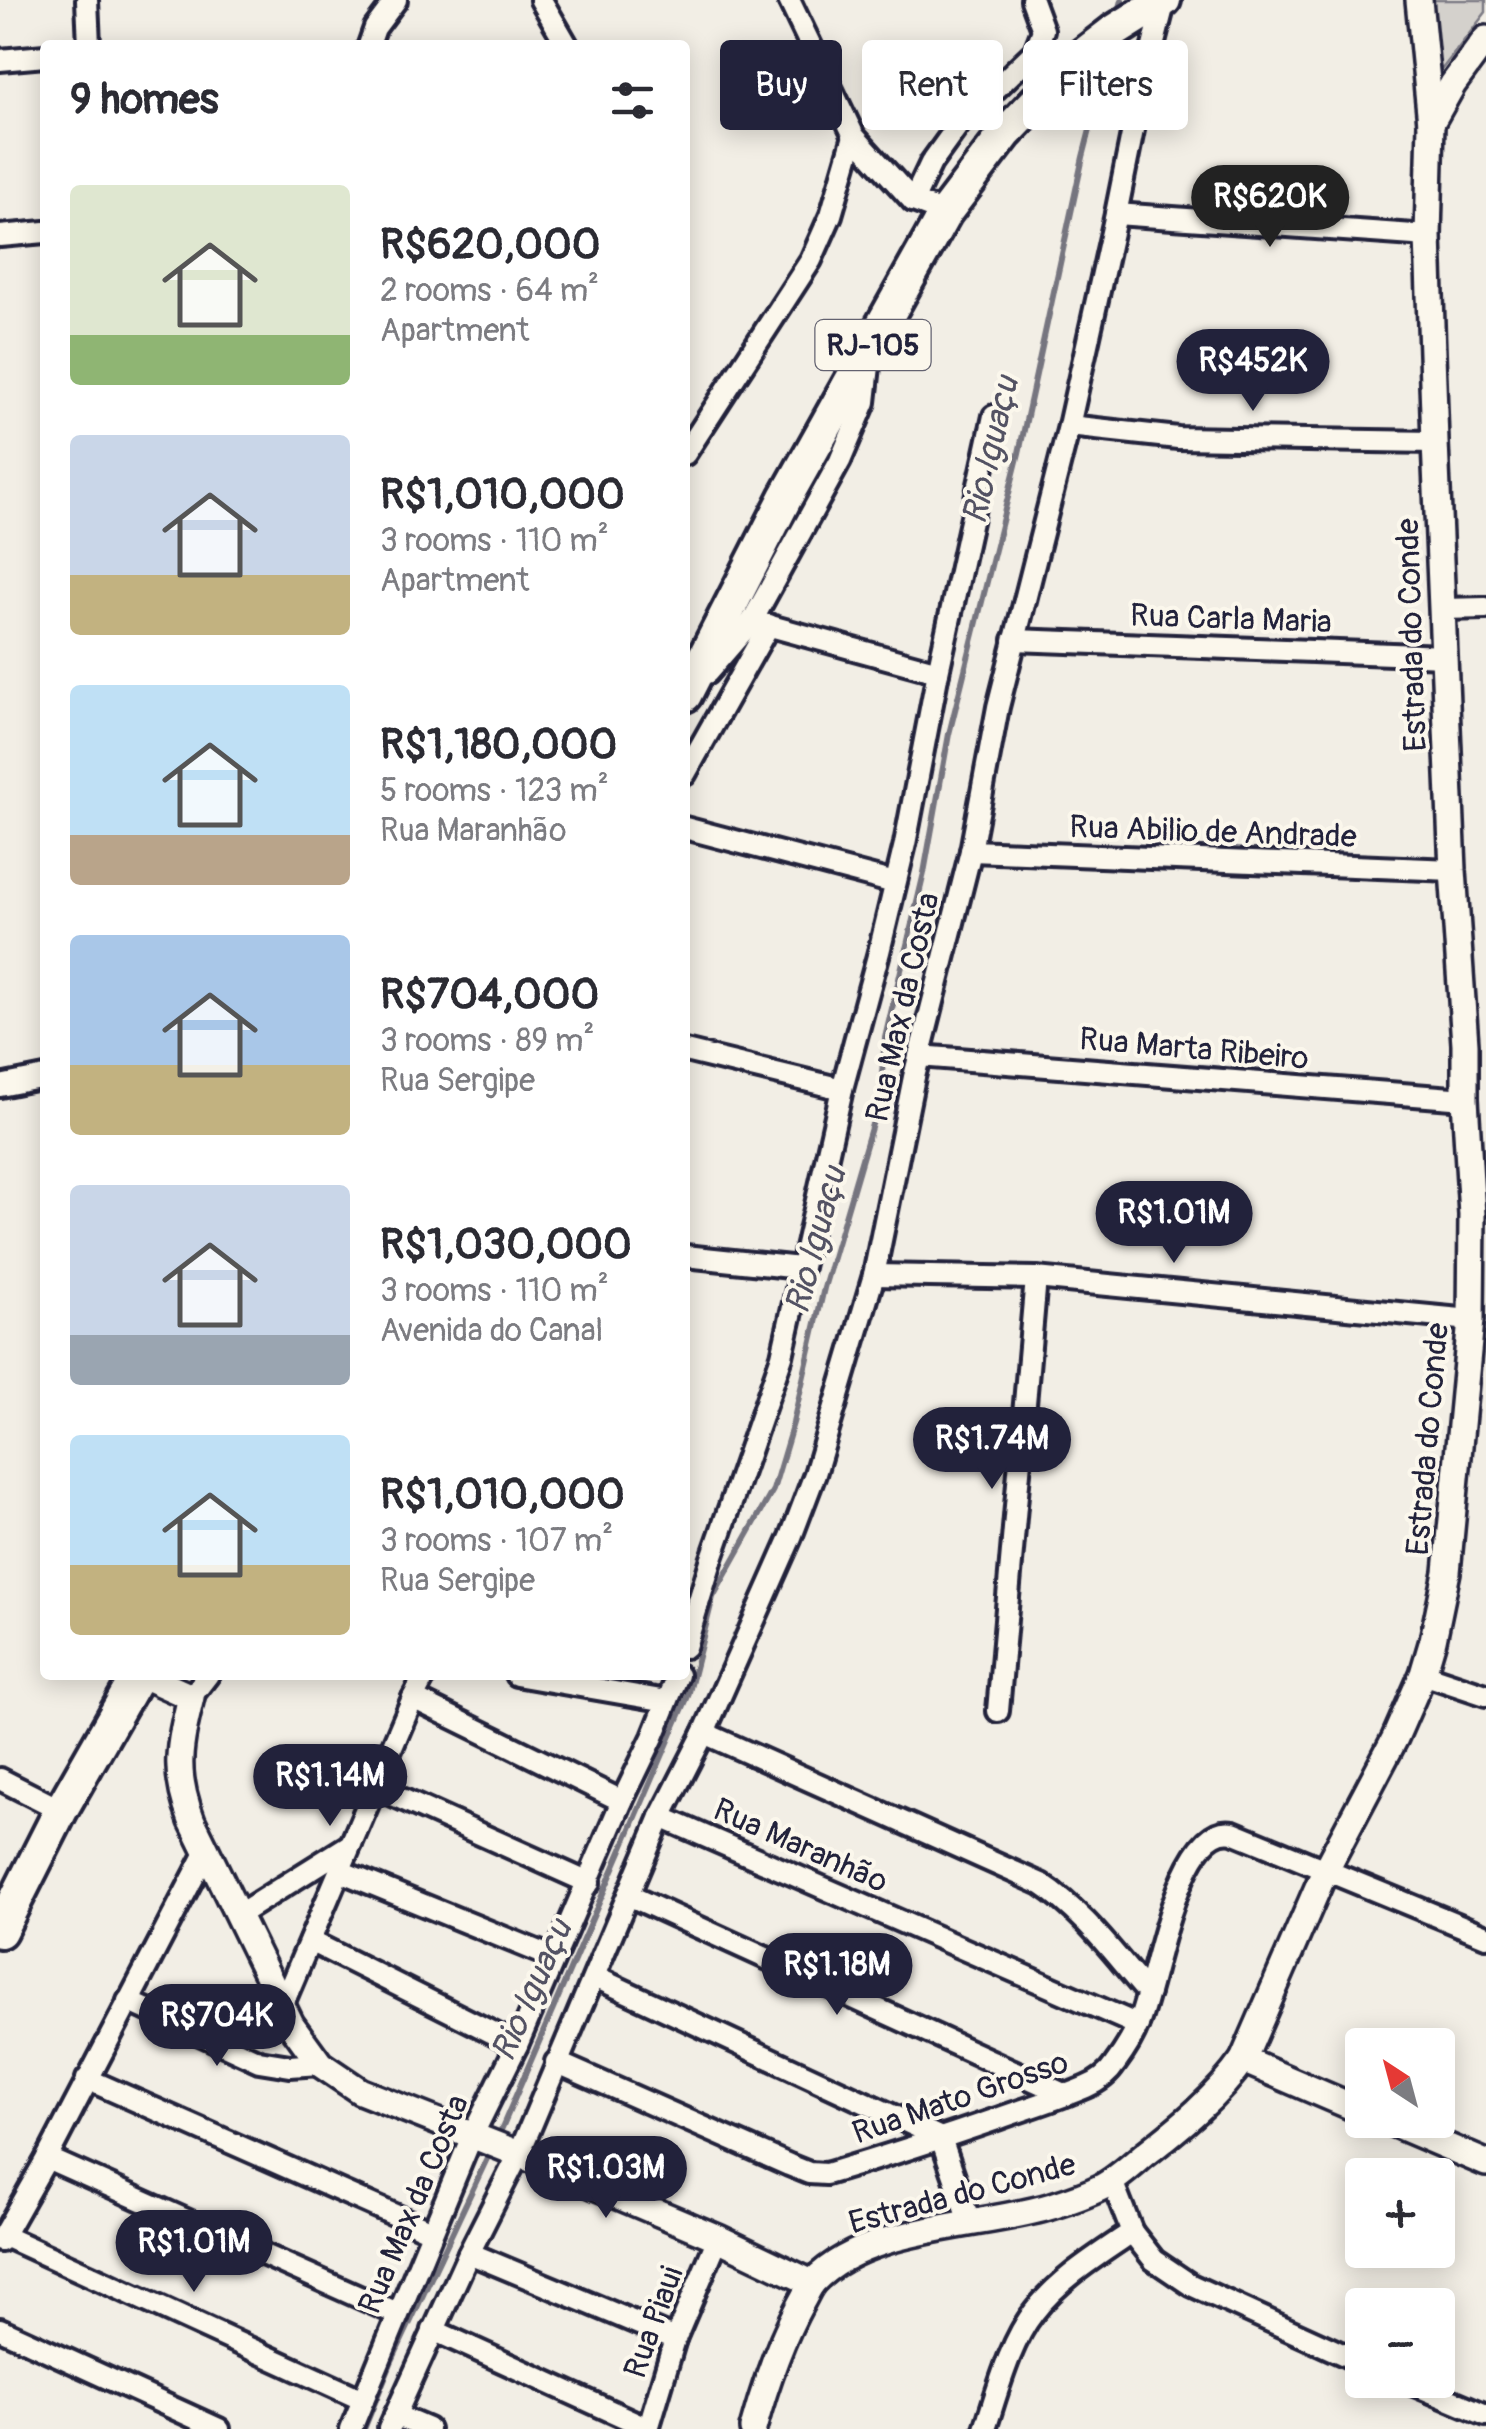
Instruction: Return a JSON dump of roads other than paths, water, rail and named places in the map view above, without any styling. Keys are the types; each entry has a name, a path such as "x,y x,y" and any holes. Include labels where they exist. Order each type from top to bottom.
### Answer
{"main road":[{"name":"RJ-105","path":"690,685 786,497 946,213 1005,134 1074,62 1145,12"},
{"path":"0,1931 61,1810 137,1680"}],"street":[{"path":"87,0 89,40"},
{"path":"370,40 396,0"},
{"path":"541,0 564,40"},
{"path":"789,0 854,136 913,201 946,213"},
{"path":"913,201 931,163 959,124 1035,51 1043,30 1032,0"},
{"name":"Estrada do Conde","path":"753,2429 788,2326 812,2282 842,2260 879,2243 1049,2207 1099,2189 1173,2132 1230,2078 1244,2060 1325,1871 1396,1738 1433,1640 1447,1572 1471,1320 1472,1215 1465,1100 1476,1045 1453,870 1428,236 1431,124 1419,0"},
{"name":"Rua Max da Costa","path":"392,2422 595,1977 660,1817 704,1734 791,1538 815,1474 874,1274 920,1056 971,852 998,707 1069,426 1138,104 1145,12"},
{"name":"Estrada do Conde","path":"1431,124 1453,84 1486,40"},
{"path":"0,60 40,56"},
{"path":"690,446 811,260 831,215 854,136"},
{"path":"1116,214 1428,236"},
{"path":"0,236 40,232"},
{"path":"690,764 848,444 865,402 870,350"},
{"name":"Rua Max da Costa","path":"690,1631 782,1356 842,1089 905,844 994,416"},
{"path":"1069,426 1178,438 1435,442"},
{"path":"1442,609 1486,608"},
{"path":"761,623 938,672"},
{"path":"690,688 761,623"},
{"name":"Rua Carla Maria","path":"1014,640 1445,656"},
{"path":"690,829 895,883"},
{"name":"Rua Abilio de Andrade","path":"971,852 1453,870"},
{"path":"690,1052 842,1089"},
{"name":"Rua Marta Ribeiro","path":"920,1056 1465,1100"},
{"path":"0,1086 40,1078"},
{"path":"690,1257 800,1268"},
{"path":"874,1274 1036,1278 1471,1320"},
{"path":"998,1711 1036,1278"},
{"path":"1422,1674 1486,1694"},
{"path":"151,1680 191,1698"},
{"path":"204,1680 191,1698 179,1748 181,1793 291,2024 320,2064 360,2091 517,2153 812,2282"},
{"path":"282,2006 422,1680"},
{"path":"545,1680 667,1701"},
{"name":"Rua Max da Costa","path":"351,2429 431,2231 518,2045 676,1680"},
{"path":"412,1698 622,1800"},
{"path":"704,1734 1042,1884 1085,1919 1148,1993"},
{"path":"0,1779 61,1810"},
{"path":"375,1787 589,1883"},
{"name":"Rua Maranhão","path":"660,1817 1138,2025"},
{"name":"Rua Mato Grosso","path":"556,2062 789,2165 809,2173 826,2174 1066,2095 1106,2076 1138,2025 1186,1868 1208,1838 1224,1830 1234,1832 1325,1871"},
{"path":"238,1915 351,1844"},
{"path":"207,1851 2,2239 363,2400"},
{"path":"340,1871 554,1958"},
{"path":"1325,1871 1486,1936"},
{"path":"628,1895 1066,2095"},
{"path":"310,1941 518,2045"},
{"path":"595,1977 941,2138 970,2222"},
{"path":"128,2001 259,2061 290,2066 320,2064"},
{"path":"1244,2060 1345,2103"},
{"path":"87,2079 431,2231"},
{"path":"1427,2138 1486,2163"},
{"path":"47,2158 398,2314"},
{"path":"1112,2181 1132,2232 1154,2260 1191,2285 1345,2355"},
{"path":"985,2429 1008,2361 1033,2313 1064,2282 1132,2232"},
{"name":"Rua Piaui","path":"648,2429 675,2339 718,2238"},
{"path":"469,2253 675,2339"},
{"path":"0,2329 219,2429"},
{"path":"433,2330 648,2429"},
{"path":"1446,2398 1486,2415"},
{"path":"392,2422 428,2429"}],"waterway":[{"name":"Rio Iguaçu","path":"1118,16 1122,0"},
{"name":"Rio Iguaçu","path":"498,2137 688,1696 713,1597 773,1490 793,1423 824,1288 880,1097 885,1038 924,873 949,734 1019,453 1090,130"},
{"name":"Rio Iguaçu","path":"364,2429 492,2148"}]}
